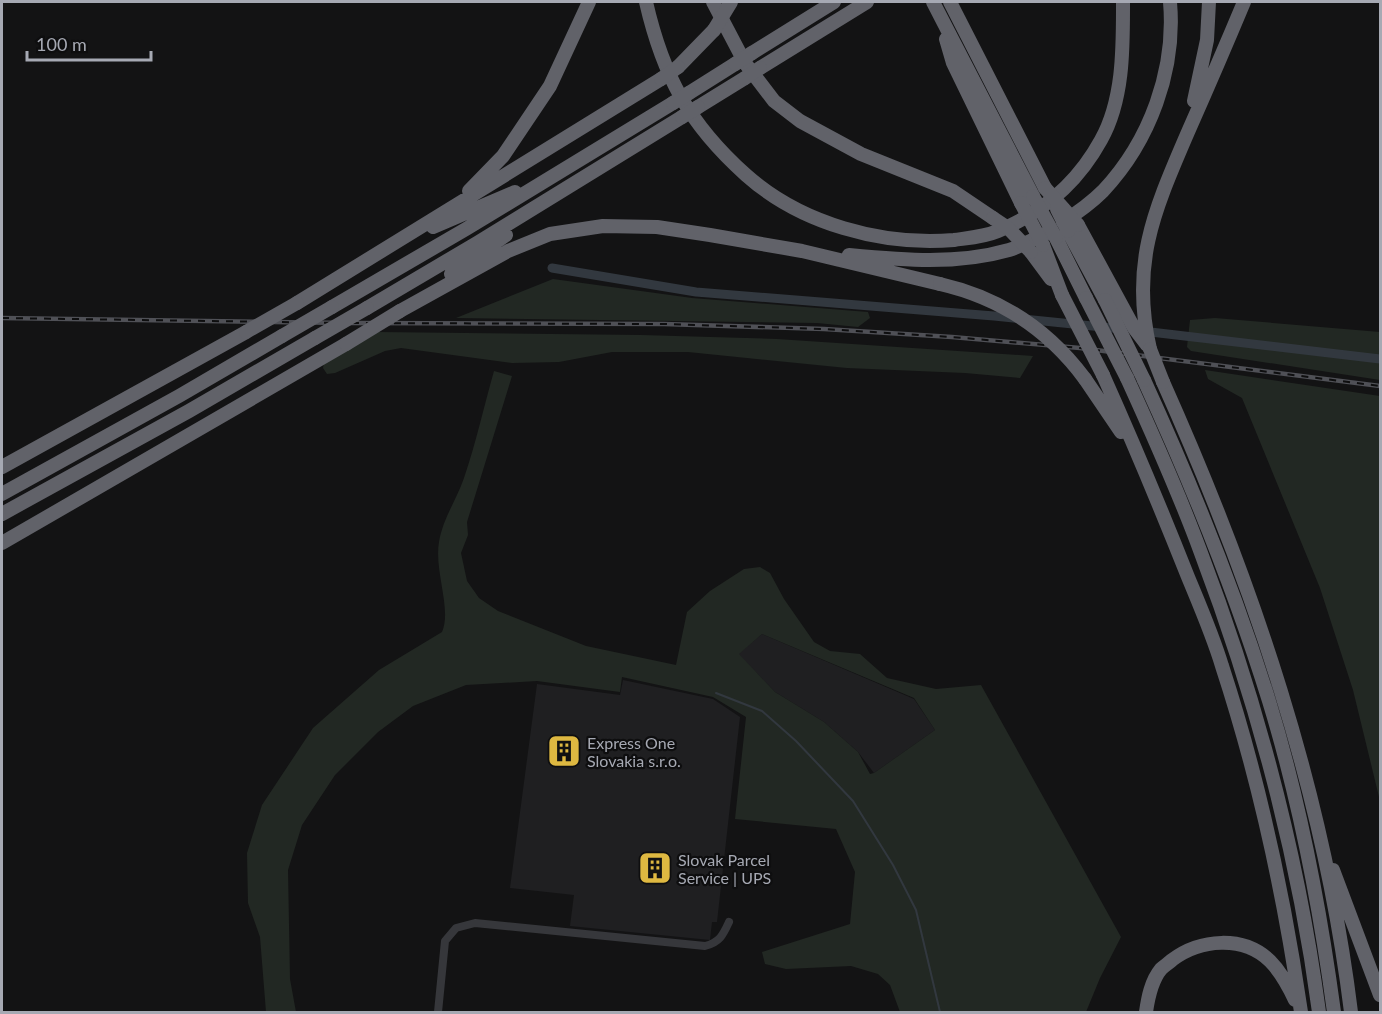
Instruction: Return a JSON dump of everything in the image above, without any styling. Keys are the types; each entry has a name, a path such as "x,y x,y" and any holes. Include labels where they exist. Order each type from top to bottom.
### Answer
{"highway":[{"path":"455,206 503,156 550,86 589,2"},
{"path":"646,2 652,30 683,104 711,139 747,176 777,198 842,228 908,241 969,238 996,232 1044,207 1063,191 1096,147 1110,121 1118,85 1123,2"},
{"path":"713,2 745,63 774,101 800,122 861,154 953,191 1037,249"},
{"path":"2,467 297,303 661,79 678,67 714,30 731,2"},
{"path":"2,494 169,402 561,173 834,2"},
{"path":"2,514 189,411 367,308 588,176 867,2"},
{"path":"950,2 1045,188 1121,302 1134,328 1150,349"},
{"path":"802,251 909,260 958,260 1010,249 1052,230 1103,191 1126,162 1146,129 1160,93 1168,56 1170,2"},
{"path":"1182,147 1200,77 1207,39 1209,2"},
{"path":"1244,2 1159,200 1150,228 1142,276 1142,304 1150,349 1199,462 1250,593 1283,698 1324,858 1351,1012"},
{"path":"934,4 1027,199 1056,238 1127,378 1201,551 1253,707 1277,790 1308,937 1319,1012"},
{"path":"388,246 561,173"},
{"path":"400,311 588,176"},
{"path":"1027,199 1037,249 1103,375 1142,462 1206,623 1238,714 1277,867 1301,1012"},
{"path":"2,543 400,311 508,251 550,234 603,226 657,227 802,251 979,294 1014,311 1053,342 1085,379 1142,462"},
{"path":"1073,228 1183,465 1215,545 1269,703 1308,858 1334,1012"},
{"path":"1316,823 1380,995"},
{"path":"1146,1012 1149,993 1161,969 1184,951 1213,942 1242,945 1268,960 1286,980 1301,1012"}],"street":[{"path":"438,1012 445,941 456,928 475,923 705,946 716,943 723,936 729,922"}],"shaded area":[{"path":"553,279 692,298 868,312 870,318 858,327 817,323 456,318"},
{"path":"1215,318 1380,332 1380,380 1191,351 1187,347 1190,320"},
{"path":"377,332 777,339 1033,356 1020,378 965,373 847,368 688,352 612,352 559,362 512,363 401,348 385,351 335,373 327,374 323,368 324,363"},
{"path":"1205,370 1380,396 1380,801 1353,690 1320,588 1242,398 1208,379"},
{"path":"494,371 512,376 467,522 468,535 461,553 467,581 479,598 498,611 586,646 676,665 687,612 710,591 744,569 760,567 770,573 784,599 814,642 830,651 860,654 887,678 936,689 981,685 1121,937 1086,1012 900,1012 890,985 878,974 851,966 786,969 765,964 762,952 850,924 855,872 836,829 735,819 746,717 713,697 622,677 620,692 537,681 466,685 413,706 378,732 335,775 302,825 288,870 290,979 296,1012 266,1012 260,937 248,903 247,853 262,805 313,728 379,670 442,632 445,612 439,565 439,542 468,465","holes":["762,634 914,698 935,730 870,774 858,752 824,722 775,692 739,654"]},
{"path":"762,634 914,699 935,730 874,773 858,752 824,722 775,692 738,654"},
{"path":"623,680 713,699 740,717 717,922 712,922 710,940 570,926 574,895 510,888 537,684 620,695"}],"waterway":[{"path":"552,268 696,292 994,316 1122,329"},
{"path":"1142,331 1380,359"},
{"path":"716,693 762,711 796,741 853,801 893,865 916,910 940,1012"}],"railway":[{"path":"2,318 347,323 664,324 824,329 1080,348 1380,386"}],"place":[{"name":"Express One Slovakia s.r.o.","path":"564,751"},
{"name":"Slovak Parcel Service | UPS","path":"655,868"}]}
